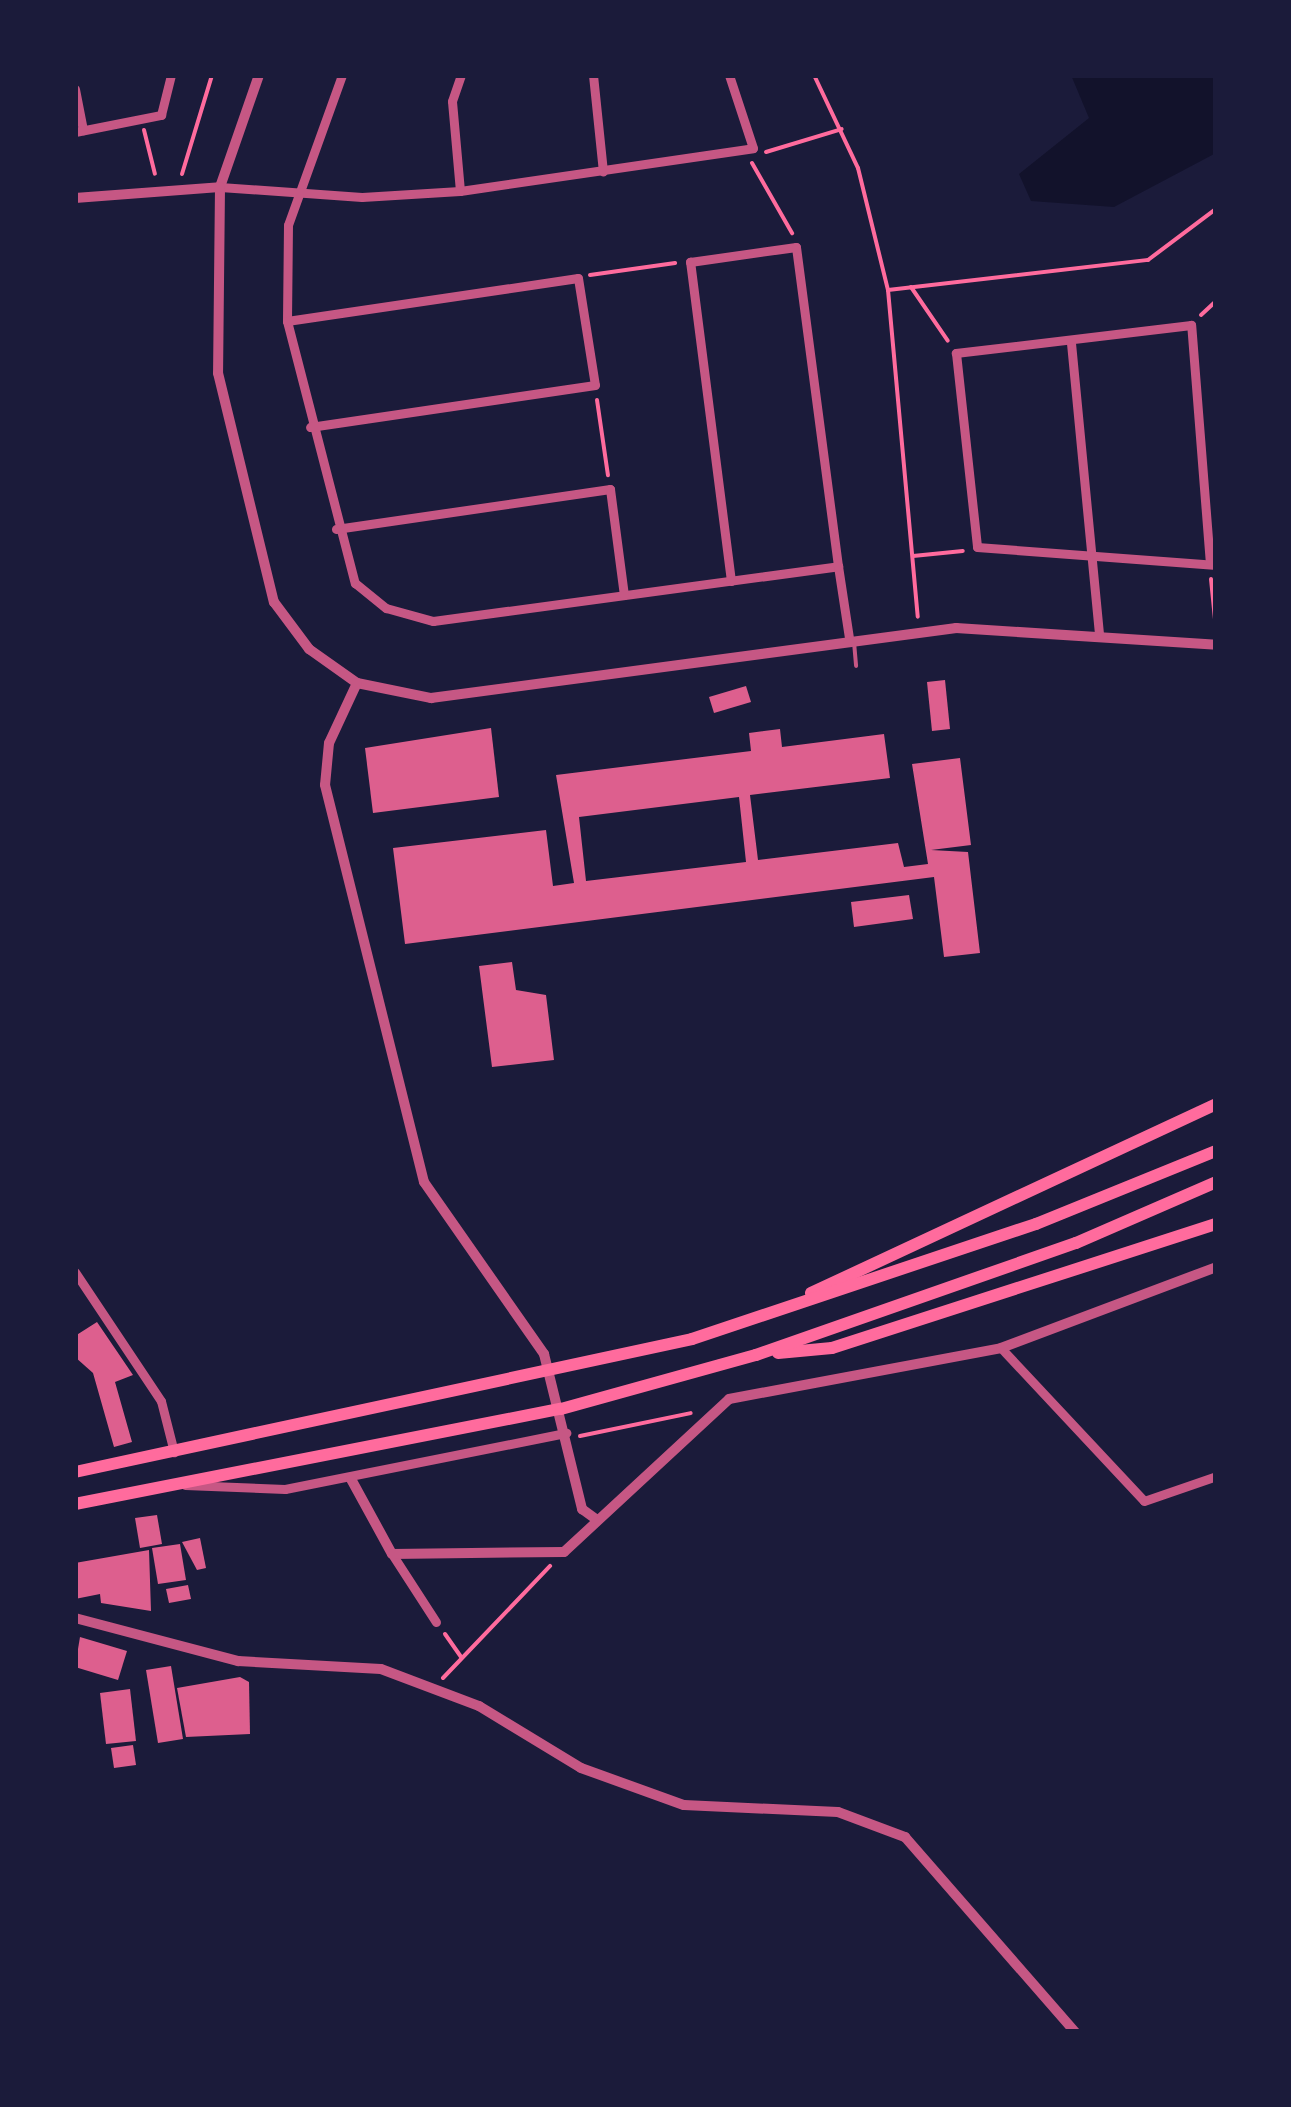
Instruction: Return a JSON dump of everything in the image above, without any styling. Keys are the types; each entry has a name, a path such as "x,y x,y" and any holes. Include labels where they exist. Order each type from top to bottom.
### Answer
{"main road":[{"path":"754,1318 1216,1104"},
{"path":"75,1472 551,1375 754,1318 1036,1224 1216,1151"},
{"path":"75,1504 560,1409 756,1354 1076,1243 1216,1182"},
{"path":"756,1354 832,1348 1216,1224"}],"street":[{"path":"75,89 79,131 160,114 170,75"},
{"path":"259,75 220,187 217,358 255,546 274,602 309,649 357,683 432,698 852,638 956,628 1216,645"},
{"path":"342,75 297,190 286,320 336,529 355,583 386,608 432,621 838,566"},
{"path":"460,192 452,101 461,75"},
{"path":"594,75 603,171"},
{"path":"75,198 220,187 460,192 749,149 728,75"},
{"path":"731,581 690,262 796,248 838,566 852,638"},
{"path":"286,320 578,278 595,386 310,427"},
{"path":"1190,326 1213,565 977,547 956,353 1071,343 1190,326"},
{"path":"1071,343 1100,636"},
{"path":"336,529 610,489 624,595"},
{"path":"357,683 329,744 325,784 424,1182 551,1375 582,1509 596,1519"},
{"path":"392,1554 564,1552 710,1408 1001,1348 1216,1268"},
{"path":"76,1274 161,1401 174,1452"},
{"path":"1001,1348 1144,1501 1216,1476"},
{"path":"182,1484 206,1492 351,1479 566,1433"},
{"path":"351,1479 392,1554 436,1622"},
{"path":"75,1618 238,1660 381,1669 433,1689 581,1768 684,1805 838,1812 905,1837 1075,2032"}],"lane":[{"path":"852,638 856,666"}],"path":[{"path":"182,174 212,75"},
{"path":"814,75 842,129 888,290 918,617"},
{"path":"142,118 154,174"},
{"path":"749,149 770,153 842,129"},
{"path":"749,149 796,248"},
{"path":"888,290 1148,260 1216,209"},
{"path":"578,278 690,262"},
{"path":"911,286 956,353"},
{"path":"1190,326 1216,302"},
{"path":"595,386 610,489"},
{"path":"913,556 977,547"},
{"path":"1213,565 1216,632"},
{"path":"580,1436 710,1408"},
{"path":"433,1689 564,1552"},
{"path":"436,1622 462,1658"}],"shaded area":[{"path":"1071,75 1216,75 1216,153 1114,207 1031,201 1019,174 1089,118"}],"building":[{"path":"945,680 950,729 932,731 927,682"},
{"path":"746,686 751,702 714,713 709,697"},
{"path":"491,728 499,797 373,813 365,748"},
{"path":"780,729 782,747 884,734 890,778 750,795 758,860 898,843 904,867 928,864 912,764 960,758 971,845 931,850 968,852 980,953 944,957 934,877 405,944 393,848 546,830 553,886 574,883 556,775 751,751 749,733","holes":["739,797 746,862 586,881 579,817"]},
{"path":"909,895 913,919 854,927 851,902"},
{"path":"512,962 516,990 546,995 554,1060 492,1067 479,966"},
{"path":"97,1322 133,1375 115,1382 132,1442 114,1447 93,1373 75,1357 75,1336"},
{"path":"157,1515 162,1544 140,1548 135,1518"},
{"path":"200,1538 206,1568 197,1570 182,1542"},
{"path":"180,1544 186,1580 158,1584 152,1548"},
{"path":"149,1550 151,1611 101,1603 100,1594 75,1599 75,1563"},
{"path":"188,1585 191,1599 169,1603 166,1589"},
{"path":"80,1637 127,1651 118,1680 75,1667"},
{"path":"171,1666 183,1739 158,1743 146,1670"},
{"path":"240,1677 249,1682 250,1734 186,1737 177,1688"},
{"path":"130,1689 136,1741 106,1744 100,1693"},
{"path":"133,1745 136,1765 114,1768 111,1748"}]}
